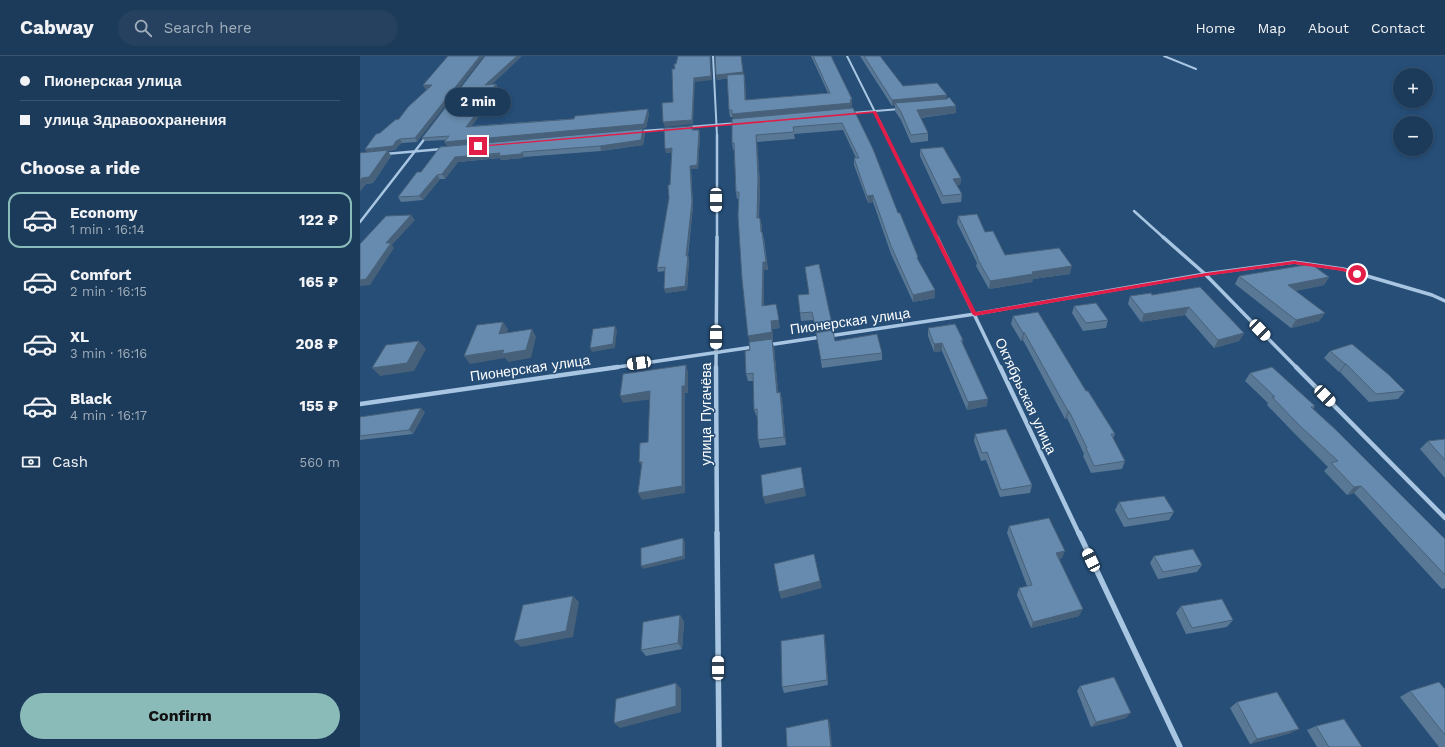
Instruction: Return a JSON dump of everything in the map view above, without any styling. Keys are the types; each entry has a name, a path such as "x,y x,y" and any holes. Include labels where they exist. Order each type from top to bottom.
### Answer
{"street":[{"name":"улица Пугачёва","path":"713,56 717,124 716,352 719,747"},
{"name":"Октябрьская улица","path":"846,56 975,314 1180,747"},
{"path":"1164,56 1196,68"},
{"path":"851,113 903,109"},
{"path":"685,127 740,122"},
{"path":"637,132 669,129"},
{"path":"360,222 429,132"},
{"path":"384,154 447,149"},
{"path":"1134,211 1206,274 1445,518"},
{"name":"Пионерская улица","path":"763,345 975,314 1206,274 1294,262 1343,269 1445,301"},
{"name":"Пионерская улица","path":"360,404 755,346"}],"building":[{"path":"448,56 480,56 415,138 400,139 396,141 393,146 365,149 376,134 380,133 395,120 399,119 408,107 432,85 423,85"},
{"path":"485,56 517,56 485,85 496,84 489,93 492,93 466,127 574,119 575,116 648,109 644,124 444,142 449,136 422,138"},
{"path":"678,56 710,56 711,76 694,78 692,120 663,122 662,103 673,102 672,69 675,69 674,64 676,64"},
{"path":"715,56 741,56 743,72 716,75"},
{"path":"813,56 831,56 852,99 850,100 851,103 732,114 732,110 729,110 727,75 744,74 745,100 830,93"},
{"path":"864,56 880,56 903,86 937,83 947,95 892,100"},
{"path":"949,97 956,106 917,110 928,133 911,135 901,112 895,103 947,99"},
{"path":"853,108 873,149 898,213 900,213 918,257 917,258 935,290 913,295 891,246 873,195 867,196 854,158 859,158 842,123 793,127 794,132 756,135 758,177 757,218 760,218 766,262 763,262 762,306 776,304 779,320 771,321 772,332 748,336 742,279 738,216 739,192 736,192 734,143 732,143 732,119"},
{"path":"692,126 692,130 699,130 697,165 690,166 692,202 686,256 688,256 685,286 664,289 665,267 657,268 669,198 668,185 670,185 672,148 665,149 664,128"},
{"path":"643,129 641,140 600,146 522,152 521,154 499,156 500,153 455,157 442,174 437,175 419,196 398,197 417,172 421,172 440,147"},
{"path":"943,147 961,178 953,179 962,194 943,196 920,149"},
{"path":"388,150 369,177 362,178 360,181 360,153"},
{"path":"977,214 985,232 993,231 1005,255 1059,248 1072,266 1032,272 1033,274 990,281 977,258 958,216"},
{"path":"411,215 386,243 391,243 366,279 360,280 360,244 386,216"},
{"path":"819,264 832,324 815,326 812,312 800,313 798,295 809,294 805,267"},
{"path":"1311,264 1329,277 1288,285 1325,313 1296,320 1239,276"},
{"path":"1200,287 1244,333 1218,340 1189,307 1144,314 1130,296 1151,293 1152,295"},
{"path":"1096,303 1108,320 1086,323 1074,306"},
{"path":"1038,312 1086,391 1088,391 1115,434 1111,434 1125,461 1094,466 1069,411 1024,332 1023,333 1013,316"},
{"path":"503,322 499,334 532,329 526,350 502,354 504,350 464,356 477,325"},
{"path":"955,324 988,399 968,402 942,343 934,344 928,328"},
{"path":"615,326 613,344 590,348 593,329"},
{"path":"833,330 835,341 877,334 882,353 821,360 816,333"},
{"path":"772,339 777,393 780,392 784,437 758,440 757,409 754,410 753,373 746,374 745,351 750,350 749,342"},
{"path":"419,341 407,363 372,368 386,345"},
{"path":"1352,344 1389,375 1405,391 1376,394 1346,364 1330,351"},
{"path":"686,365 685,386 682,386 682,486 638,493 642,462 639,462 640,443 648,442 650,391 620,396 623,374"},
{"path":"1272,367 1315,406 1311,407 1445,539 1445,575 1361,486 1354,487 1331,463 1338,461 1300,426 1272,397 1275,397 1250,373"},
{"path":"421,408 409,430 360,436 360,417"},
{"path":"1006,429 1032,485 1001,490 987,452 982,453 975,434"},
{"path":"1445,439 1445,460 1428,441"},
{"path":"801,467 804,488 763,497 761,475"},
{"path":"1164,496 1174,512 1128,519 1119,502"},
{"path":"1049,518 1065,551 1056,553 1083,609 1033,622 1019,588 1032,585 1009,526"},
{"path":"683,538 683,556 641,566 641,548"},
{"path":"1193,549 1202,565 1163,572 1154,556"},
{"path":"814,554 820,581 779,592 774,564"},
{"path":"573,596 566,631 514,641 523,605"},
{"path":"1222,599 1233,620 1192,628 1181,606"},
{"path":"680,615 678,643 641,650 643,622"},
{"path":"824,634 827,680 782,687 781,641"},
{"path":"1114,677 1131,713 1096,722 1080,686"},
{"path":"1439,682 1445,689 1445,735 1410,691"},
{"path":"676,683 676,706 614,723 616,699"},
{"path":"1277,692 1299,729 1257,739 1237,702"},
{"path":"828,719 831,747 787,747 786,728"},
{"path":"1344,719 1362,747 1329,747 1316,726"}],"route":[{"path":"478,146 874,111 975,314 1206,274 1294,262 1343,269 1357,274"}]}
